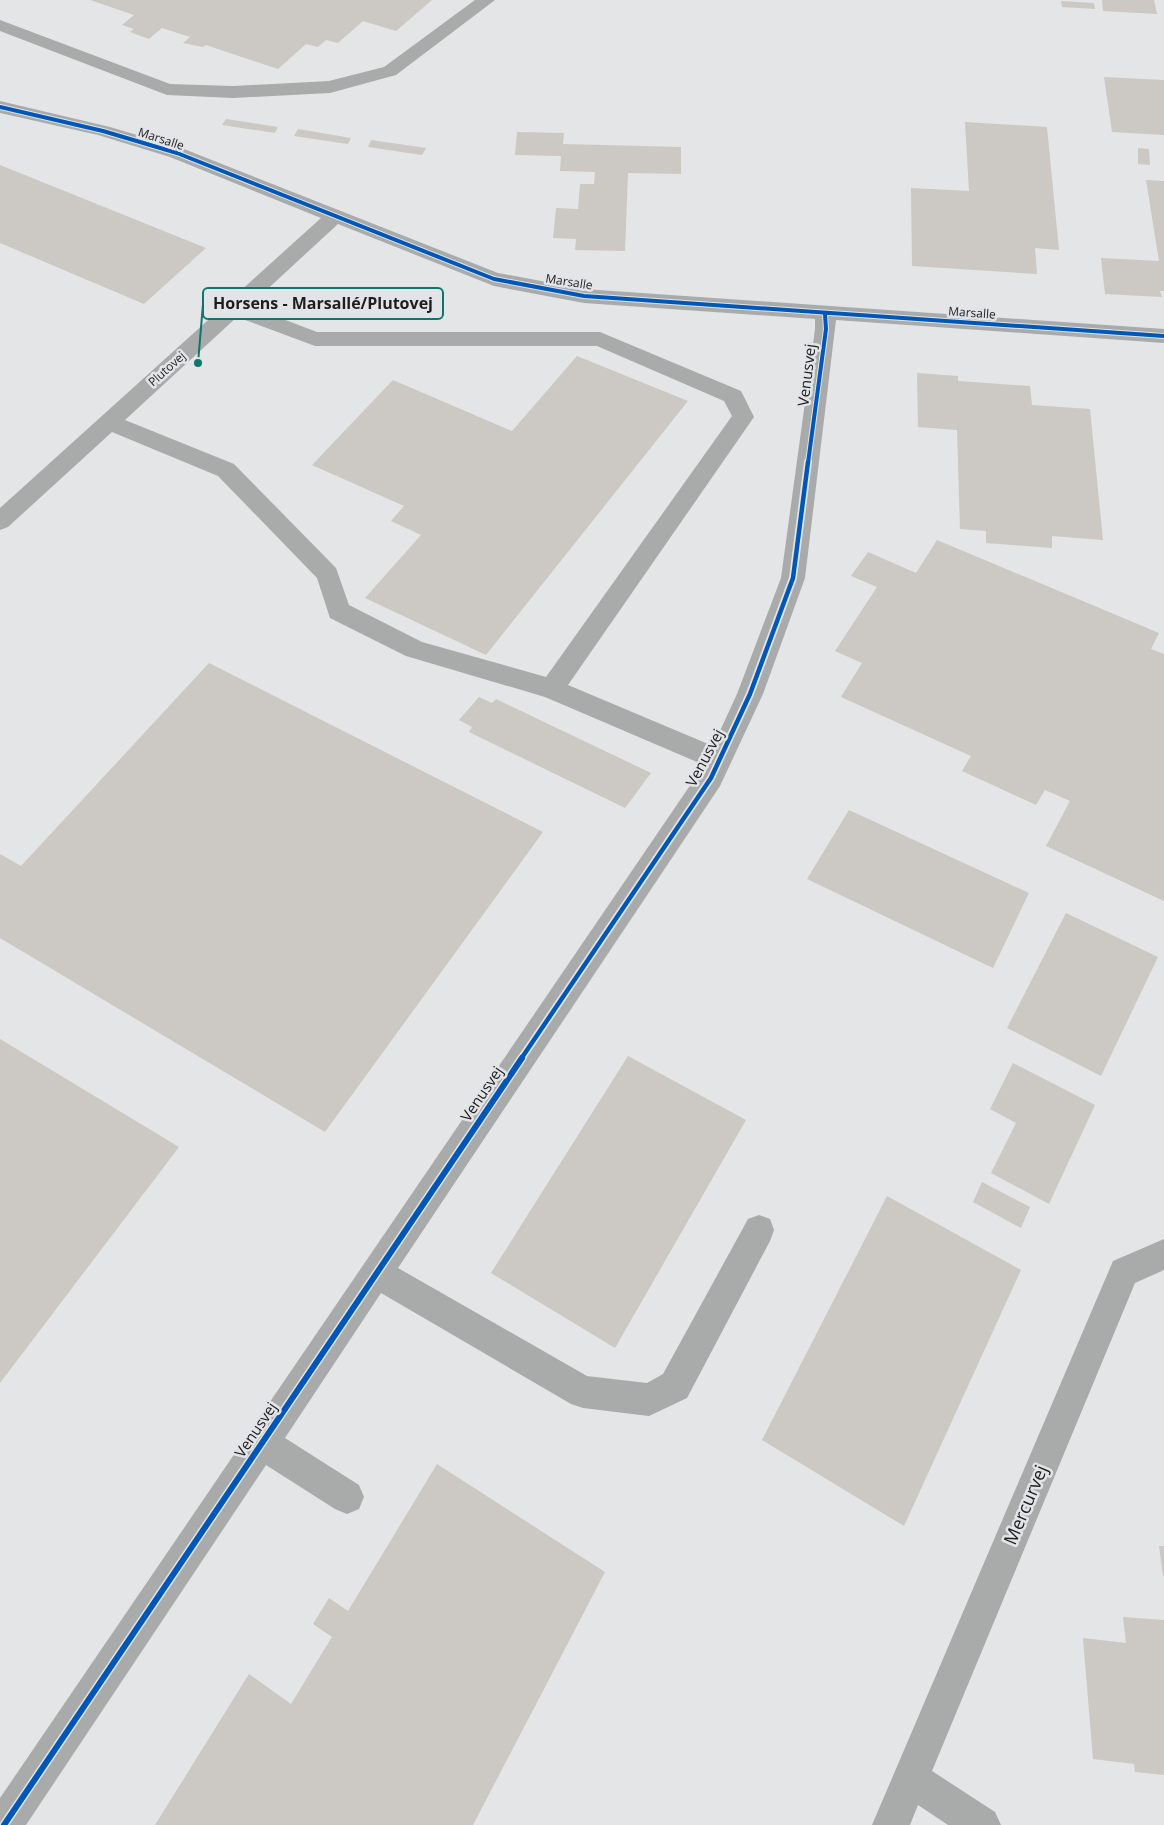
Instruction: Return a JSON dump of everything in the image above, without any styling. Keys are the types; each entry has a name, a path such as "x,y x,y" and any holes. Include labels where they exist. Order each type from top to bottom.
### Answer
{"street":[{"path":"0,25 168,89 243,92 330,87 390,71 486,0"},
{"name":"Marsalle","path":"0,107 103,131 177,154 494,279 584,296 1164,336"},
{"name":"Plutovej","path":"0,521 334,217"},
{"path":"234,308 316,339 600,340 733,396 743,417 552,688"},
{"name":"Venusvej","path":"4,1825 711,778 750,694 793,578 826,328 825,314"},
{"path":"109,422 226,470 328,574 339,611 415,649 552,688 720,760"},
{"path":"377,1273 583,1392 649,1400 675,1386 759,1230"},
{"name":"Mercurvej","path":"891,1825 1124,1272 1164,1254"},
{"path":"262,1443 347,1497"},
{"path":"911,1779 982,1825"}],"building":[{"path":"90,0 432,0 396,31 363,21 338,43 326,40 318,47 306,44 278,69 206,45 203,47 183,43 190,37 162,28 149,39 130,32 134,29 122,25 134,15"},
{"path":"1102,0 1154,0 1157,14 1103,11"},
{"path":"1061,1 1094,3 1095,9 1062,7"},
{"path":"1104,77 1164,80 1164,135 1112,132"},
{"path":"226,119 278,127 275,133 222,125"},
{"path":"965,122 1047,127 1059,250 1035,248 1037,274 912,266 911,188 969,191"},
{"path":"298,129 351,138 348,144 294,136"},
{"path":"517,132 564,133 563,144 681,147 681,174 628,173 625,251 575,250 576,239 553,238 556,208 578,209 580,184 594,184 595,172 560,171 561,156 515,155"},
{"path":"371,140 426,148 422,155 368,147"},
{"path":"1138,148 1149,149 1150,165 1138,164"},
{"path":"0,165 206,248 144,304 0,243"},
{"path":"1146,180 1164,181 1164,291 1160,291 1162,297 1105,294 1101,258 1159,261"},
{"path":"577,356 688,401 486,655 365,598 421,535 391,521 404,506 312,465 393,380 512,431"},
{"path":"917,373 958,376 958,381 1030,386 1032,405 1090,409 1103,540 1052,536 1052,548 986,543 986,531 960,529 957,430 918,427"},
{"path":"937,540 1159,633 1151,649 1164,654 1164,901 1046,846 1070,801 1045,790 1036,805 962,771 971,756 841,697 862,663 835,651 877,587 851,576 868,552 916,573"},
{"path":"209,663 543,832 325,1132 0,938 0,854 21,866"},
{"path":"479,697 492,703 496,699 651,773 625,808 469,732 472,727 459,720"},
{"path":"849,810 1029,893 993,968 807,879"},
{"path":"1066,913 1158,957 1101,1076 1007,1028"},
{"path":"0,1039 179,1147 0,1383"},
{"path":"628,1056 746,1120 615,1348 491,1273"},
{"path":"1013,1063 1095,1105 1049,1204 991,1173 1016,1123 990,1109"},
{"path":"982,1182 1030,1207 1021,1228 973,1202"},
{"path":"887,1196 1021,1270 904,1526 762,1440"},
{"path":"437,1464 605,1572 473,1825 155,1825 249,1674 291,1704 332,1637 313,1624 329,1598 348,1611"},
{"path":"1159,1546 1164,1546 1164,1576 1163,1576"},
{"path":"1123,1617 1164,1620 1164,1775 1135,1772 1134,1764 1093,1759 1083,1638 1126,1643"}],"cycle path":[{"path":"0,107 103,131 177,153 494,279 584,296 1164,336"},
{"path":"4,1825 711,778 750,694 793,578 826,329 825,314"}],"place":[{"name":"Horsens - Marsallé/Plutovej","path":"198,363"}]}
